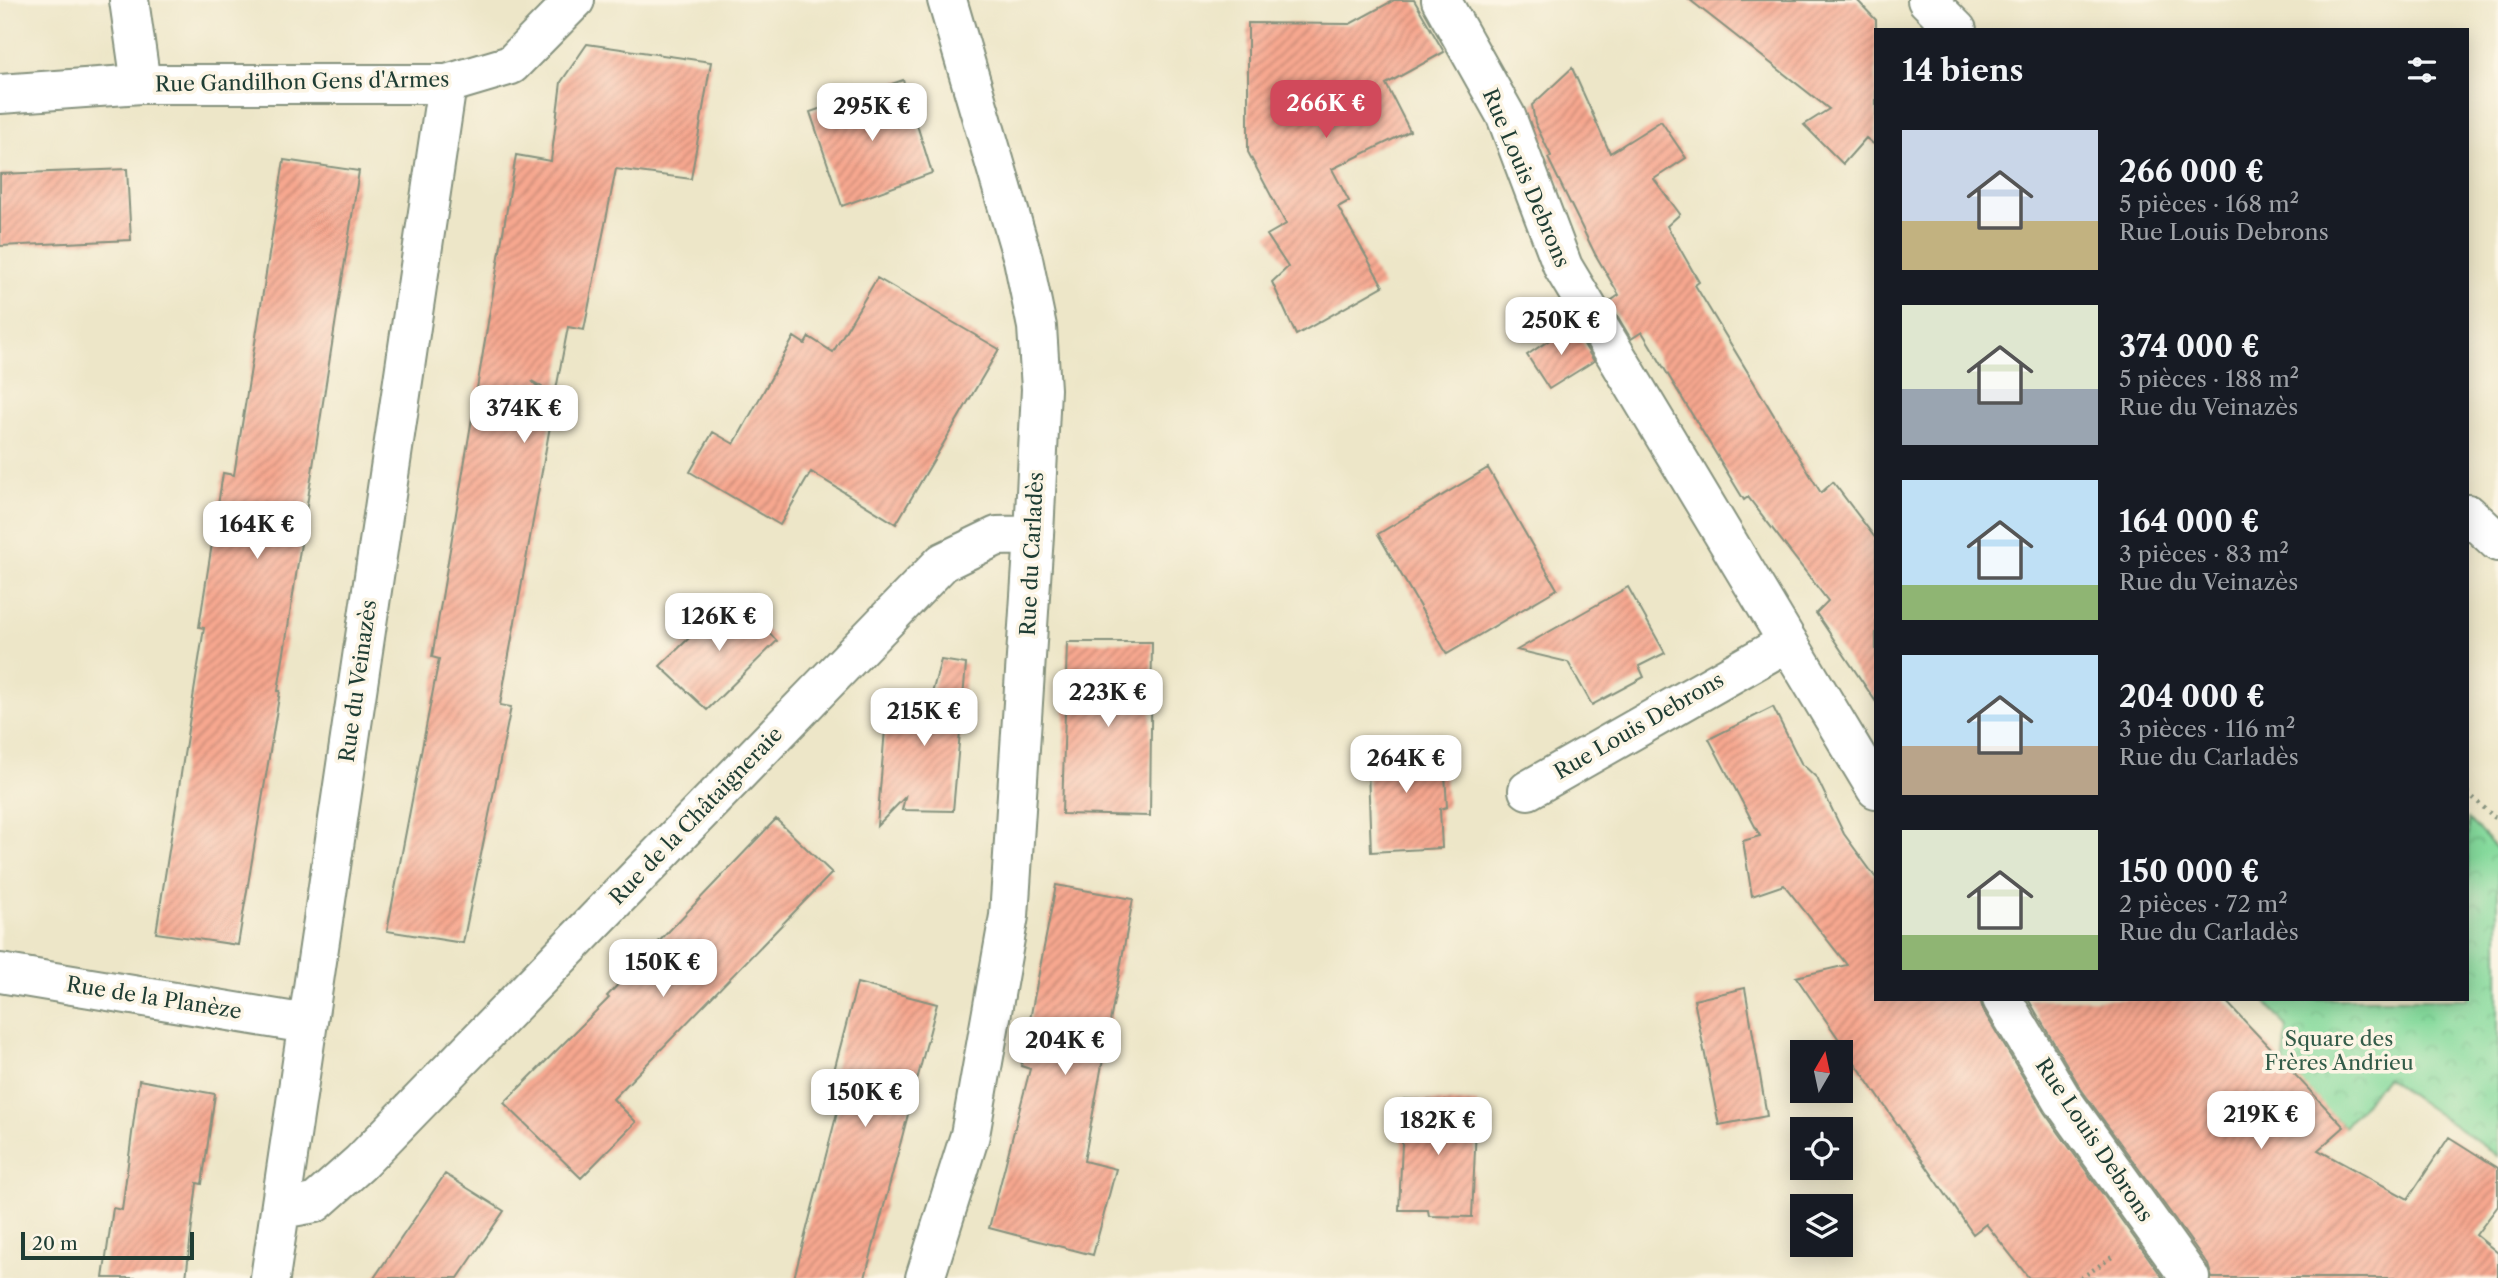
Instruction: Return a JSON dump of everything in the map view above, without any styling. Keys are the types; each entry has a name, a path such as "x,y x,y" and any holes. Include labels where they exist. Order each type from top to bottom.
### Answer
{"street":[{"path":"129,0 141,84"},
{"name":"Rue Gandilhon Gens d'Armes","path":"0,94 141,84 447,84 511,65 575,0"},
{"name":"Rue du Carladès","path":"925,1278 970,1135 1009,916 1041,390 1037,327 1023,259 947,0"},
{"name":"Rue Louis Debrons","path":"1441,0 1506,116 1563,267 1874,786"},
{"path":"1927,0 1955,28"},
{"name":"Rue du Veinazès","path":"270,1278 447,84"},
{"path":"2469,515 2498,542"},
{"name":"Rue de la Châtaigneraie","path":"281,1209 315,1203 360,1163 943,562 997,536 1034,535"},
{"name":"Rue Louis Debrons","path":"1528,790 1788,642"},
{"name":"Rue de la Planèze","path":"0,973 307,1024"},
{"name":"Rue Louis Debrons","path":"2003,1001 2063,1101 2190,1278"}],"path":[{"path":"2469,794 2498,818"}],"green space":[{"name":"Square des Frères Andrieu","path":"2469,820 2498,850 2498,1156 2386,1078 2344,1127 2283,1069 2287,1028 2265,1001 2469,1001"}],"building":[{"path":"1394,0 1414,0 1444,52 1386,84 1410,131 1332,169 1349,201 1338,207 1383,286 1296,335 1272,282 1288,267 1267,235 1286,224 1248,152 1248,23 1350,24"},
{"path":"1690,0 1857,0 1876,20 1874,144 1866,138 1843,164 1804,125 1829,109"},
{"path":"587,44 711,62 691,179 616,169 584,330 568,327 555,395 532,381 554,404 500,705 511,707 463,943 387,931 439,659 432,657 516,155 551,161 561,82"},
{"path":"1572,68 1610,153 1661,121 1686,158 1654,179 1680,214 1667,226 1699,282 1695,285 1821,493 1833,482 1874,536 1874,699 1816,613 1828,601 1748,497 1744,500 1642,332 1631,339 1609,302 1619,295 1595,254 1548,158 1551,156 1535,123 1532,105"},
{"path":"903,80 932,173 842,206 810,112"},
{"path":"284,160 359,171 280,691 238,945 156,933 204,628 199,627 223,473 234,475"},
{"path":"127,169 131,240 0,246 0,174"},
{"path":"877,278 999,349 896,524 811,472 780,525 690,472 713,432 734,444 794,337 805,344 809,337 833,352"},
{"path":"1572,325 1594,361 1549,389 1527,355"},
{"path":"1488,468 1557,589 1447,654 1378,534"},
{"path":"1628,587 1665,653 1639,666 1644,677 1592,705 1568,662 1517,650"},
{"path":"734,595 777,641 707,710 660,666"},
{"path":"1067,642 1152,642 1150,816 1062,814"},
{"path":"941,660 966,664 953,811 902,810 905,797 877,826 887,705 928,708"},
{"path":"1773,707 1801,763 1817,778 1844,834 1874,875 1874,1001 1981,1001 1983,1010 2044,1112 2163,1278 2029,1278 1986,1224 1973,1234 1853,1060 1853,1040 1839,1040 1796,977 1847,965 1784,885 1752,896 1743,841 1760,836 1709,739"},
{"path":"1443,740 1447,807 1440,809 1442,848 1371,852 1367,743"},
{"path":"776,819 832,873 613,1099 636,1122 581,1178 504,1103 609,998 607,996"},
{"path":"1056,885 1133,899 1084,1161 1116,1169 1093,1255 989,1228 1030,1069 1021,1066"},
{"path":"857,983 937,1004 865,1278 794,1278 838,1109 825,1105"},
{"path":"1745,988 1767,1116 1719,1125 1694,1000"},
{"path":"2029,1001 2226,1001 2344,1127 2318,1150 2408,1199 2449,1137 2498,1168 2498,1206 2476,1235 2498,1253 2498,1278 2212,1278 2208,1265 2081,1089"},
{"path":"139,1080 215,1094 202,1184 197,1183 186,1278 103,1278 113,1208 122,1210"},
{"path":"1404,1099 1477,1103 1472,1217 1429,1216 1428,1210 1399,1210"},
{"path":"445,1174 504,1211 458,1278 374,1278"}]}
